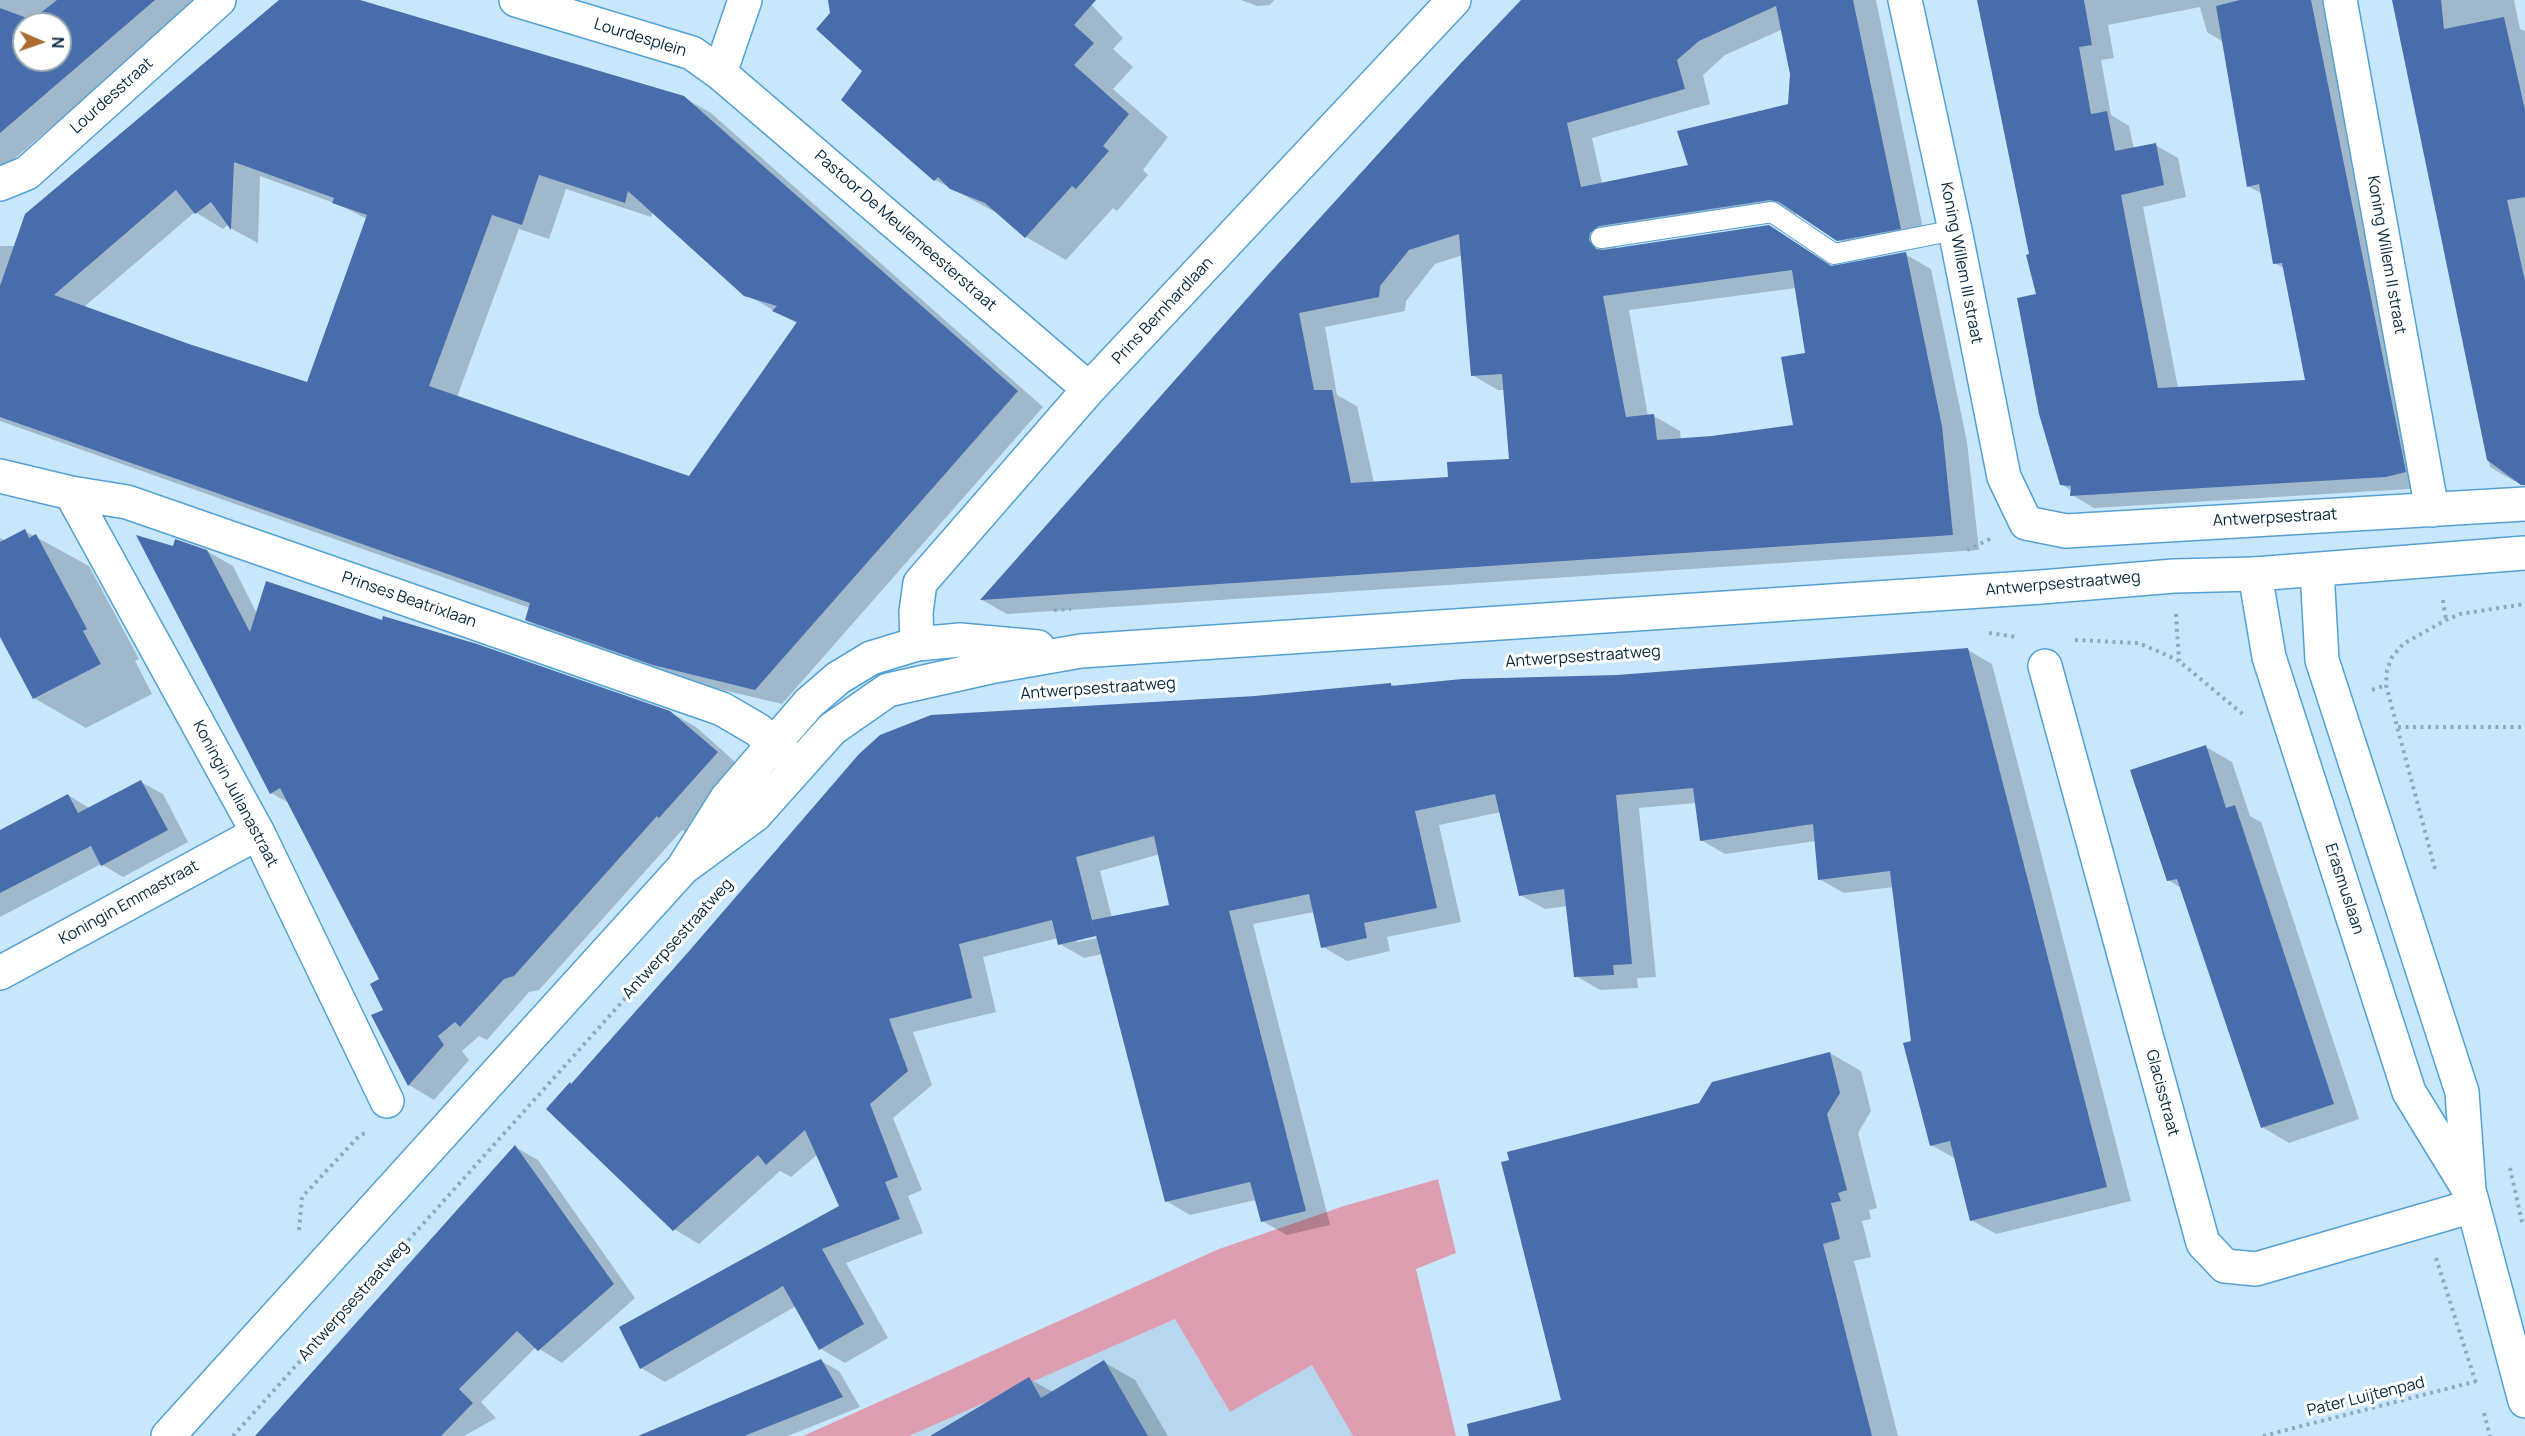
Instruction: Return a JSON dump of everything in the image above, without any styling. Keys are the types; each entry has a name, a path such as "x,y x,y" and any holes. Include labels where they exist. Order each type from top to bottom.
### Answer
{"street":[{"name":"Lourdesstraat","path":"0,184 27,173 219,0"},
{"name":"Lourdesplein","path":"516,0 692,53 720,73"},
{"path":"720,73 746,0"},
{"name":"Prins Bernhardlaan","path":"917,644 916,612 920,583 1089,389 1454,0"},
{"name":"Koning Willem III straat","path":"1905,0 1955,230 2004,477 2026,523"},
{"name":"Koning Willem II straat","path":"2340,0 2432,510"},
{"name":"Pastoor De Meulemeesterstraat","path":"720,73 1089,389"},
{"name":"Prinses Beatrixlaan","path":"0,476 71,493 127,502 711,705 758,730 799,767"},
{"name":"Koningin Julianastraat","path":"71,493 258,833 387,1101"},
{"name":"Antwerpsestraat","path":"2026,523 2066,531 2525,504"},
{"path":"2255,574 2525,553"},
{"name":"Erasmuslaan","path":"2317,570 2322,660 2462,1092 2471,1198 2525,1401"},
{"name":"Antwerpsestraatweg","path":"683,868 755,815 832,729 888,690 963,672 1081,651 2041,587 2174,576 2255,574"},
{"name":"Erasmuslaan","path":"2255,574 2269,657 2409,1092 2471,1198"},
{"name":"Antwerpsestraatweg","path":"168,1436 683,868 727,798 809,703 838,678 871,658 917,644 960,640 1081,651"},
{"name":"Glacisstraat","path":"2044,666 2203,1243 2225,1266 2256,1269 2471,1198"},
{"name":"Koningin Emmastraat","path":"0,973 258,833"}],"lane":[{"path":"1601,238 1772,213 1834,255 1955,230"}],"path":[{"path":"2386,685 2391,657 2403,644 2460,614 2525,604"},
{"path":"1986,632 2020,637"},
{"path":"2065,640 2138,643 2160,651 2179,660 2248,719"},
{"path":"2398,727 2525,727"},
{"name":"Antwerpsestraatweg","path":"233,1436 719,893"},
{"name":"Pater Luijtenpad","path":"2263,1436 2475,1382"}],"shaded area":[{"path":"1438,1179 1456,1253 1416,1269 1456,1436 1353,1436 1312,1365 1230,1412 1175,1319 909,1436 803,1436 1219,1249 1344,1206"},
{"path":"1175,1319 1230,1411 1312,1365 1353,1436 909,1436"}],"building":[{"path":"57,0 155,0 72,71 72,12 42,12"},
{"path":"279,0 360,0 684,96 1018,391 755,690 653,665 525,620 530,603 0,417 0,286 25,214","holes":["234,162 334,198 332,203 367,215 307,382 189,344 54,295 176,190 195,214 211,202 231,230","539,175 625,203 628,191 744,296 777,306 772,311 797,322 689,476 429,386 492,215 522,225"]},
{"path":"828,0 1096,0 1074,25 1094,43 1074,65 1129,114 1103,146 1109,151 1076,189 1072,186 1025,238 985,203 950,189 938,177 934,181 841,100 862,71 816,29 830,13"},
{"path":"1521,0 1853,0 1901,229 1837,241 1779,202 1770,200 1599,226 1590,233 1589,240 1596,249 1603,250 1769,225 1831,266 1906,252 1942,426 1953,535 980,600 1267,276","holes":["1776,6 1790,74 1788,104 1677,131 1688,165 1581,187 1567,123 1685,89 1677,60 1699,41","1459,234 1471,376 1502,374 1509,459 1447,462 1448,477 1351,483 1332,390 1314,390 1299,313 1379,297 1380,286 1409,250","1792,270 1805,353 1781,357 1793,425 1712,436 1657,440 1654,414 1626,417 1603,296"]},
{"path":"1977,0 2084,0 2092,45 2079,47 2091,114 2107,111 2115,151 2156,143 2164,185 2121,195 2158,388 2305,380 2282,263 2273,264 2259,184 2247,187 2216,6 2240,0 2311,0 2406,472 2386,477 2070,496 2071,486 2060,485 2039,414 2017,298 2036,294 2026,255 2029,254"},
{"path":"2392,0 2441,0 2444,29 2504,17 2525,110 2525,197 2507,200 2525,281 2525,485 2521,485 2487,460"},
{"path":"0,8 12,12 12,72 71,72 0,133"},
{"path":"25,529 29,538 36,534 87,629 83,631 101,664 33,699 0,637 0,542"},
{"path":"136,535 173,546 175,539 207,550 250,632 266,581 382,620 383,616 477,644 670,711 718,752 659,818 657,816 514,976 504,979 460,1027 455,1022 438,1036 444,1045 408,1086 371,1015 383,1010 370,984 379,979 280,788 270,794"},
{"path":"1968,648 2107,1187 1970,1221 1950,1141 1930,1146 1903,1043 1911,1041 1890,871 1818,880 1813,824 1700,841 1693,788 1616,795 1632,964 1613,965 1614,975 1574,977 1564,889 1519,896 1495,794 1415,811 1437,908 1364,923 1367,938 1321,948 1309,894 1229,911 1306,1211 1261,1222 1250,1182 1165,1202 1092,920 1169,905 1154,836 1076,857 1096,936 1058,945 1052,920 959,944 972,998 889,1019 908,1071 870,1104 898,1177 885,1182 900,1219 822,1249 864,1324 819,1350 783,1286 640,1369 619,1327 839,1206 805,1130 766,1165 758,1155 673,1231 546,1109 690,950 859,754 880,735 931,715 1255,696 1391,683 1391,686 1462,679 1617,675"},
{"path":"2206,745 2226,808 2235,805 2334,1104 2261,1128 2177,879 2167,881 2130,770"},
{"path":"141,780 168,830 101,866 91,846 0,893 0,830 68,794 78,813"},
{"path":"1830,1052 1840,1093 1827,1114 1847,1190 1838,1193 1841,1201 1831,1203 1840,1239 1823,1244 1872,1436 1469,1436 1467,1424 1561,1400 1501,1162 1509,1160 1507,1152 1699,1103 1712,1082"},
{"path":"515,1145 614,1284 538,1351 517,1331 459,1389 473,1403 441,1436 255,1436"},
{"path":"821,1359 843,1397 744,1436 638,1436"},
{"path":"1104,1360 1148,1436 930,1436 1029,1377 1041,1398"}]}
